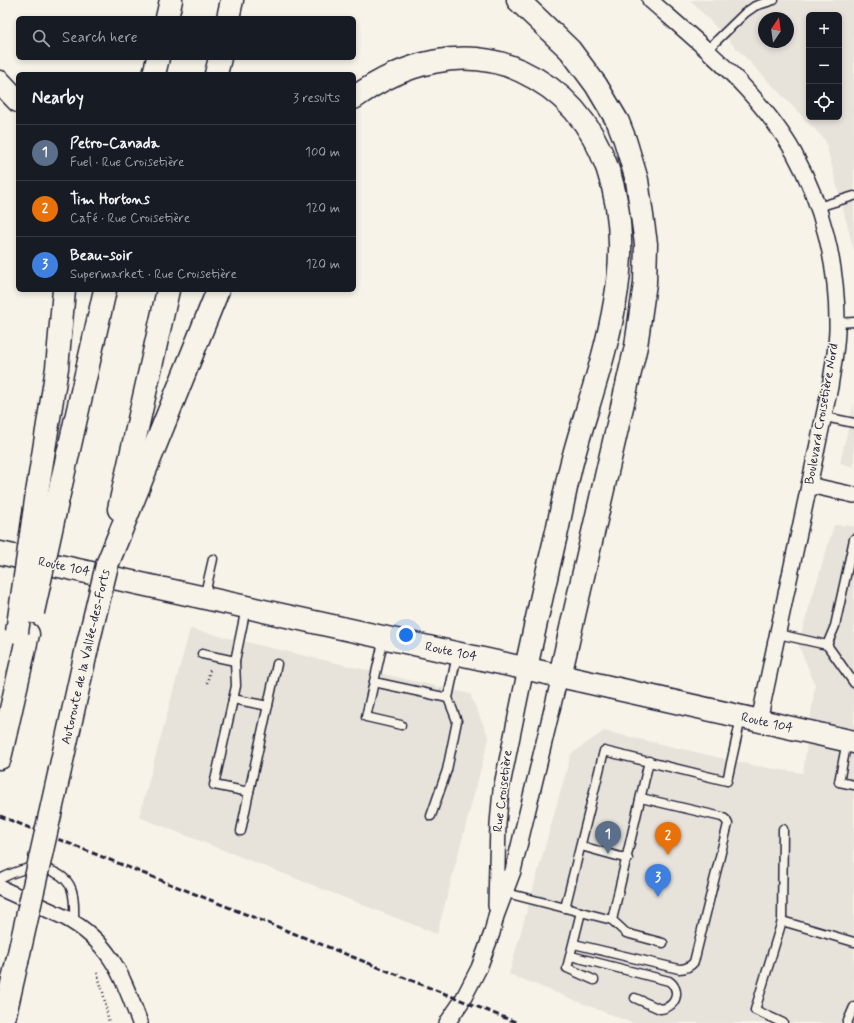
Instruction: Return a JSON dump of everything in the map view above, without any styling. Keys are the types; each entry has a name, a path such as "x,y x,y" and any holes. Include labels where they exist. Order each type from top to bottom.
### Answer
{"main road":[{"path":"167,16 171,0"},
{"path":"228,16 232,0"},
{"path":"518,0 570,50 596,86 618,122 626,140 637,180 646,244 645,283 636,346 560,676"},
{"path":"356,97 388,78 418,65 458,58 499,62 513,67 538,80 551,88 571,106 590,129 603,156 608,171 618,227 619,269 615,301 606,343 572,463 526,668"},
{"path":"154,72 158,60"},
{"path":"216,72 220,60"},
{"path":"0,82 16,99"},
{"path":"1,748 22,633 37,493 57,368 64,292"},
{"path":"22,633 58,498 105,292"},
{"name":"Autoroute de la Vallée-des-Forts","path":"3,1023 87,648 107,565 124,512 168,292"},
{"path":"124,512 217,292"},
{"name":"Route 104","path":"0,553 851,741"}],"street":[{"name":"Boulevard Croisetière Nord","path":"650,0 708,50 748,91 784,137 804,171 818,207 832,264 837,323 834,359 824,416 778,634 751,719"},
{"path":"809,485 854,495"},
{"name":"Rue Croisetière","path":"447,1023 462,1001 480,968 496,916 501,892 498,824 501,790 526,668"},
{"name":"Rue Croisetière","path":"501,892 514,871 560,676"},
{"path":"0,888 74,922 101,944 114,963 124,983 140,1023"}],"lane":[{"path":"708,50 745,13 755,6 774,0"},
{"path":"818,207 854,196"},
{"path":"837,323 854,322"},
{"path":"824,416 854,423"},
{"path":"827,645 835,626 854,539"},
{"path":"204,598 213,559"},
{"path":"246,607 235,661 236,686 214,785 249,792"},
{"path":"778,634 827,645 854,683"},
{"path":"385,638 366,717 401,725"},
{"path":"202,654 235,661"},
{"path":"431,816 447,770 457,721 448,698 457,654"},
{"path":"241,832 277,664"},
{"path":"374,682 448,698"},
{"path":"233,699 268,706"},
{"path":"565,908 604,751 727,781 751,719"},
{"path":"851,741 839,782 854,785"},
{"path":"612,920 628,859 649,761"},
{"path":"574,944 679,969 690,967 694,962 728,824 722,817 641,798"},
{"path":"783,829 782,921 755,1010 783,1023"},
{"path":"581,846 628,859"},
{"path":"0,879 27,868 40,868 61,875 67,881 72,890 74,899 74,922"},
{"path":"501,892 612,920 626,933 663,943"},
{"path":"581,912 567,968 594,980"},
{"path":"782,921 854,942"},
{"path":"571,956 669,981 673,983 677,994 674,1002 664,1008 660,1008 636,998"},
{"path":"847,1023 854,1006"}],"path":[{"path":"96,969 103,992 109,1023"}],"shaded area":[{"path":"690,0 854,0 854,251 825,140"},
{"path":"854,403 854,467 840,463"},
{"path":"834,525 854,526 854,1023 632,1023 509,974 571,754 604,731 756,766 803,773 815,685 798,644"},
{"path":"190,629 470,694 489,738 437,934 139,817"}],"railway":[{"path":"0,816 518,1023"}],"place":[{"name":"Petro-Canada","path":"608,854"},
{"name":"Tim Hortons","path":"668,855"},
{"name":"Beau-soir","path":"658,897"}]}
